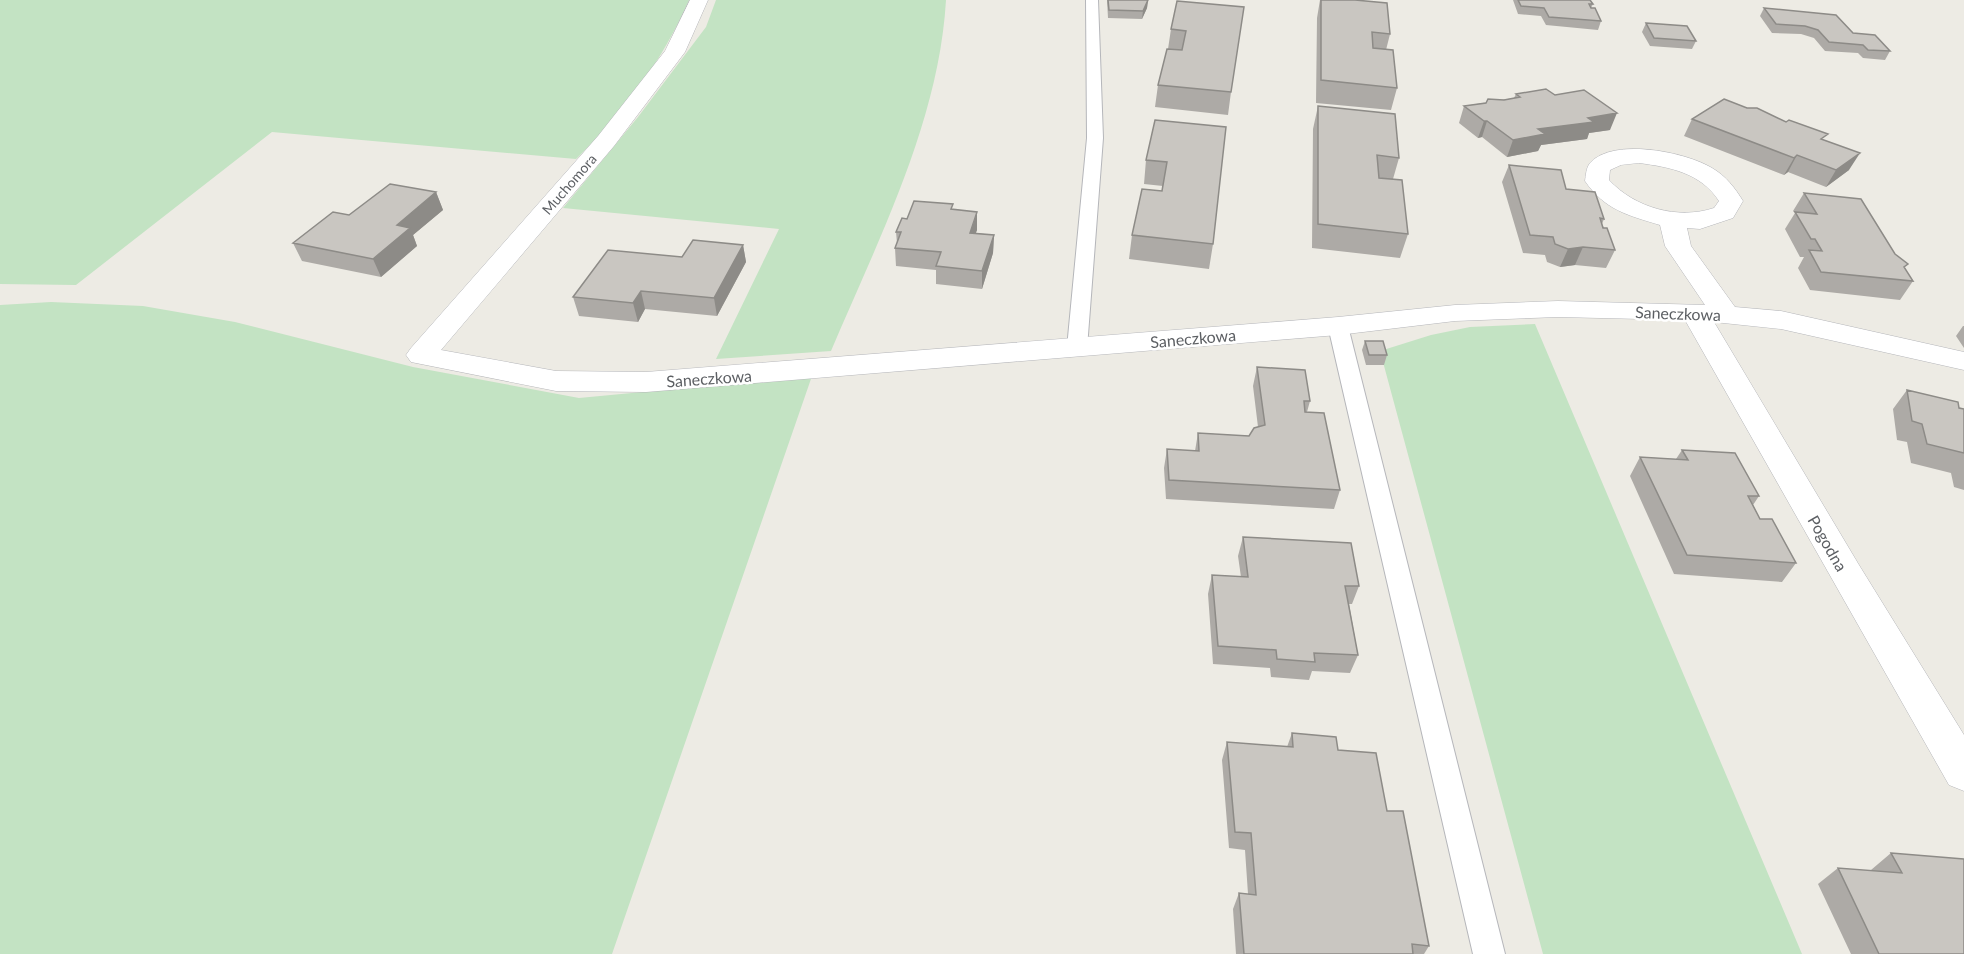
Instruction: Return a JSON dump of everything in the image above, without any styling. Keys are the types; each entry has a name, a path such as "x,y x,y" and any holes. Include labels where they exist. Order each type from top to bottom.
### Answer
{"street":[{"name":"Muchomora","path":"421,355 606,141 675,52 699,0"},
{"path":"1639,156 1668,160 1700,170 1724,186 1731,201 1724,213 1700,220 1672,220 1636,210 1613,199 1597,181 1599,167 1616,158 1639,156"},
{"name":"Pogodna","path":"1672,220 1678,246 1710,313 1846,575 1964,772"},
{"name":"Saneczkowa","path":"421,355 556,381 646,382 1338,326 1455,313 1558,309 1710,313 1781,320 1964,361"}],"lane":[{"path":"1077,348 1095,138 1092,0"},
{"path":"1338,326 1489,954"}],"green space":[{"path":"0,0 689,0 667,44 626,105 576,159 272,132 76,285 0,284"},
{"path":"716,0 946,0 941,46 932,91 919,135 886,223 831,351 716,359 779,229 563,208 638,117 706,27"},
{"path":"51,302 143,306 235,322 413,367 579,398 812,376 612,954 0,954 0,305"},
{"path":"1535,324 1802,954 1543,954 1380,351 1431,335 1470,327"}],"building":[{"path":"1108,0 1148,0 1143,11 1109,10"},
{"path":"1321,0 1387,3 1390,34 1372,32 1373,48 1393,50 1397,88 1321,80"},
{"path":"1518,0 1590,0 1593,4 1589,4 1591,8 1595,8 1601,21 1549,17 1544,8 1521,6"},
{"path":"1177,1 1244,7 1231,92 1158,85 1167,49 1182,50 1186,31 1171,29"},
{"path":"1764,8 1836,15 1853,33 1875,35 1890,51 1868,50 1863,45 1829,42 1818,30 1805,26 1776,24"},
{"path":"1646,23 1687,26 1696,41 1654,38"},
{"path":"1546,89 1555,95 1584,90 1617,113 1588,118 1594,122 1538,129 1545,134 1513,140 1464,106 1486,103 1488,99 1504,100 1520,97 1516,94"},
{"path":"1724,99 1747,108 1757,108 1786,122 1789,120 1828,134 1821,139 1860,153 1836,170 1797,155 1794,158 1692,119"},
{"path":"1318,106 1395,114 1399,158 1377,155 1379,178 1402,180 1408,234 1318,224"},
{"path":"1155,120 1226,127 1213,244 1132,235 1142,189 1162,191 1167,162 1146,160"},
{"path":"1509,165 1561,170 1566,189 1595,192 1604,219 1600,218 1603,228 1607,228 1615,250 1583,247 1568,249 1555,244 1553,237 1530,235"},
{"path":"390,184 436,192 397,225 410,228 373,259 293,243 333,212 349,215"},
{"path":"1804,193 1861,199 1895,254 1908,264 1904,267 1913,281 1821,272 1809,250 1822,251 1815,239 1811,239 1795,212 1817,214"},
{"path":"914,201 953,204 951,209 977,212 970,233 994,235 982,271 936,266 941,252 895,248 901,232 896,232 902,218 907,219"},
{"path":"693,240 743,245 714,298 641,291 633,303 573,297 608,250 682,257"},
{"path":"1365,341 1383,341 1387,355 1369,355"},
{"path":"1257,367 1305,370 1310,401 1304,401 1305,412 1324,413 1340,490 1169,480 1167,449 1199,451 1198,433 1249,436 1254,428 1265,425"},
{"path":"1907,390 1958,402 1959,408 1964,409 1964,453 1927,444 1922,424 1912,421"},
{"path":"1682,450 1735,453 1759,496 1748,496 1760,519 1772,519 1796,563 1687,555 1640,457 1688,460"},
{"path":"1243,537 1351,543 1359,586 1345,586 1358,655 1314,653 1315,662 1277,659 1276,650 1218,646 1212,575 1248,577"},
{"path":"1292,733 1336,737 1338,750 1376,753 1387,811 1403,811 1429,946 1412,944 1413,954 1244,954 1239,893 1256,895 1251,833 1235,832 1227,742 1293,747"},
{"path":"1891,853 1964,859 1964,954 1879,954 1838,868 1902,873"}]}
